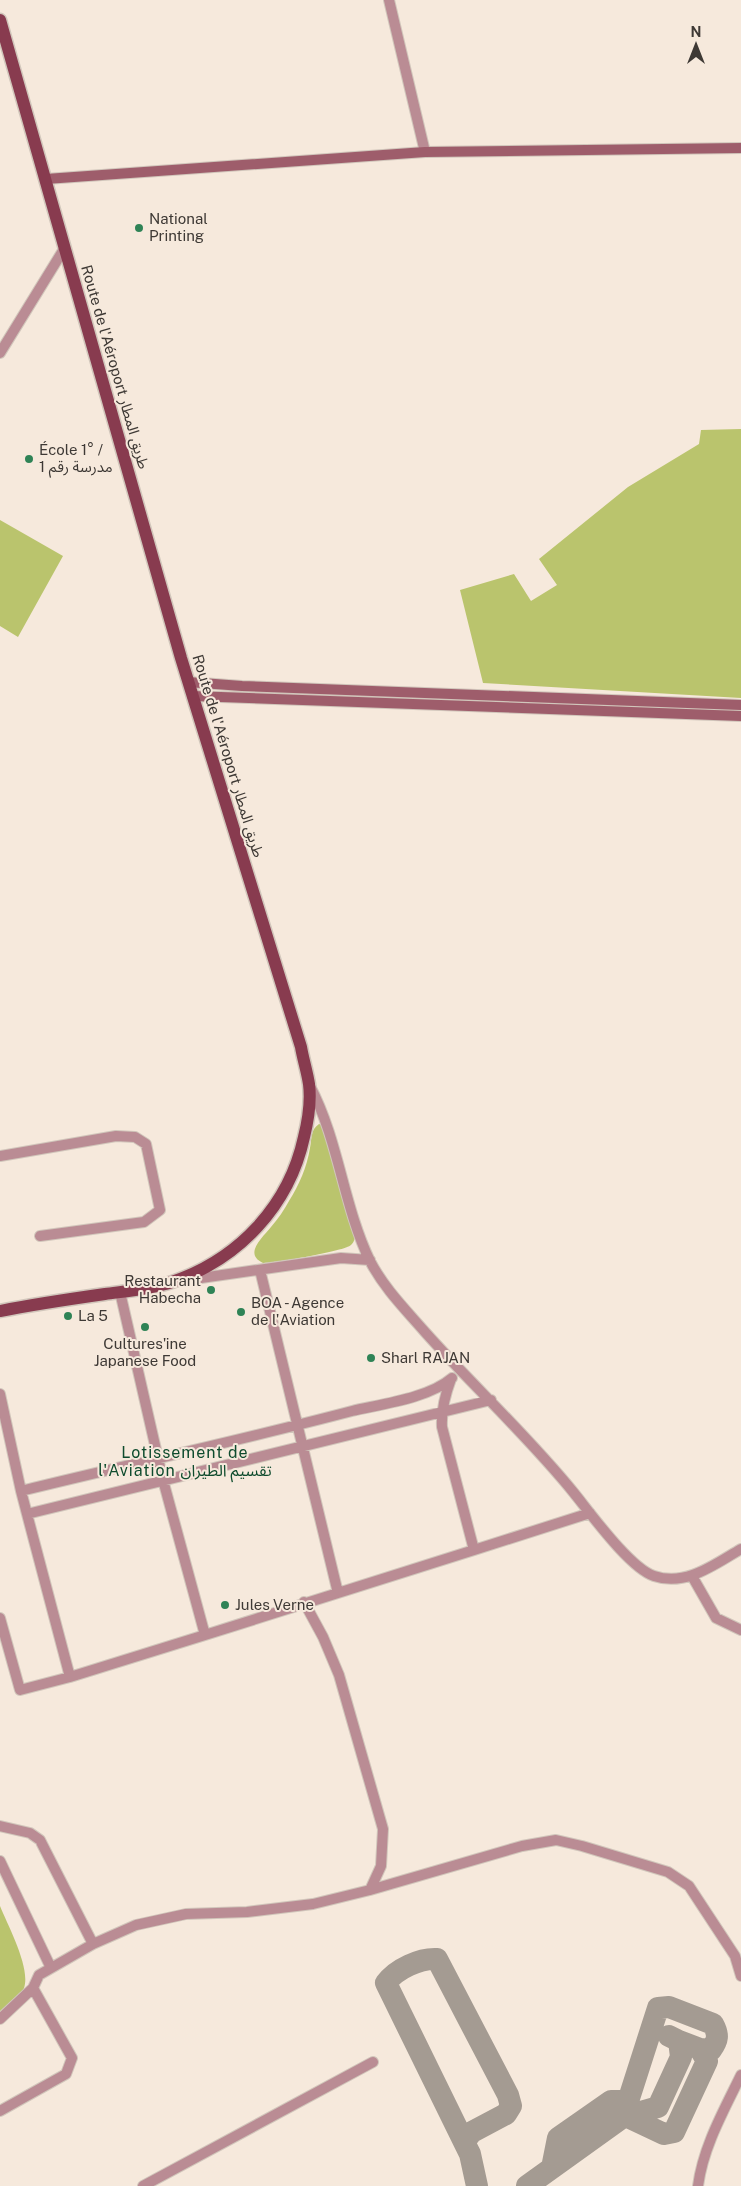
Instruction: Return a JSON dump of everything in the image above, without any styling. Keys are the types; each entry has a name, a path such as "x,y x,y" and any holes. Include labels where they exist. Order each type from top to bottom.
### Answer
{"main road":[{"name":"Route de l'Aéroport طريق المطار","path":"0,20 192,696 301,1047 309,1085 307,1124 301,1149 282,1195 252,1234 233,1251 213,1263 171,1282 120,1292 0,1310"},
{"path":"46,179 425,152 741,148"},
{"path":"188,682 242,686 493,696 741,704"},
{"path":"192,696 741,716"},
{"path":"493,696 493,707"}],"street":[{"path":"389,0 425,152"},
{"path":"0,352 64,249"},
{"path":"309,1085 321,1107 332,1138 354,1218 370,1260 388,1290 458,1369 491,1400 544,1456 590,1513 644,1572 671,1580 692,1576 741,1549"},
{"path":"0,1156 116,1136 135,1137 146,1144 160,1210 144,1222 40,1236"},
{"path":"171,1282 220,1277 341,1258 370,1260"},
{"path":"260,1270 296,1426 338,1593"},
{"path":"120,1292 163,1480 205,1635"},
{"path":"458,1369 451,1379 445,1396 442,1427 474,1550"},
{"path":"21,1491 158,1457 296,1426 429,1391 451,1379"},
{"path":"0,1394 21,1491 70,1677"},
{"path":"27,1514 491,1400"},
{"path":"0,1618 20,1690 70,1677 590,1513"},
{"path":"692,1576 716,1618 741,1630"},
{"path":"304,1602 323,1637 339,1675 383,1829 381,1866 370,1890"},
{"path":"0,1826 30,1833 40,1840 94,1944"},
{"path":"0,2019 33,1988 39,1975 94,1944 136,1926 186,1914 247,1912 313,1904 370,1890 522,1846 556,1840 668,1872 689,1886 735,1956 741,1976"},
{"path":"0,1861 51,1968"},
{"path":"0,2111 66,2074 72,2058 33,1988"},
{"path":"143,2186 373,2062"},
{"path":"698,2186 703,2162 722,2113 741,2075"}],"green space":[{"path":"741,429 741,698 483,683 460,590 514,574 531,601 557,585 539,559 628,487 699,444 701,430"},
{"path":"0,520 63,556 18,637 0,626"},
{"path":"319,1124 322,1125 332,1143 355,1238 351,1245 336,1250 295,1259 263,1263 255,1255 256,1245 274,1224 296,1189 307,1162 313,1132"},
{"path":"0,1906 18,1947 25,1980 20,1996 0,2013"}],"taxiway":[{"path":"464,2142 472,2132 506,2114 511,2106 508,2095 437,1959 423,1960 402,1969 386,1983 464,2142 470,2154 477,2186"},
{"path":"527,2186 623,2117 658,2008 669,2007 713,2024 717,2034 715,2043 711,2050 700,2049"},
{"path":"623,2117 658,2107 681,2057 679,2041 669,2036"},
{"path":"623,2117 628,2117 664,2134 674,2132 707,2061 700,2049 679,2041"},
{"path":"552,2168 558,2138 611,2101 623,2103 625,2111"}],"place":[{"name":"National Printing","path":"139,228"},
{"name":"École 1° / مدرسة رقم 1","path":"29,459"},
{"name":"Restaurant Habecha","path":"211,1290"},
{"name":"BOA - Agence de l'Aviation","path":"241,1312"},
{"name":"La 5","path":"68,1316"},
{"name":"Cultures'ine Japanese Food","path":"145,1327"},
{"name":"Sharl RAJAN","path":"371,1358"},
{"name":"Jules Verne","path":"225,1605"}],"district":[{"name":"Lotissement de l'Aviation تقسيم الطيران","path":"185,1461"}]}
